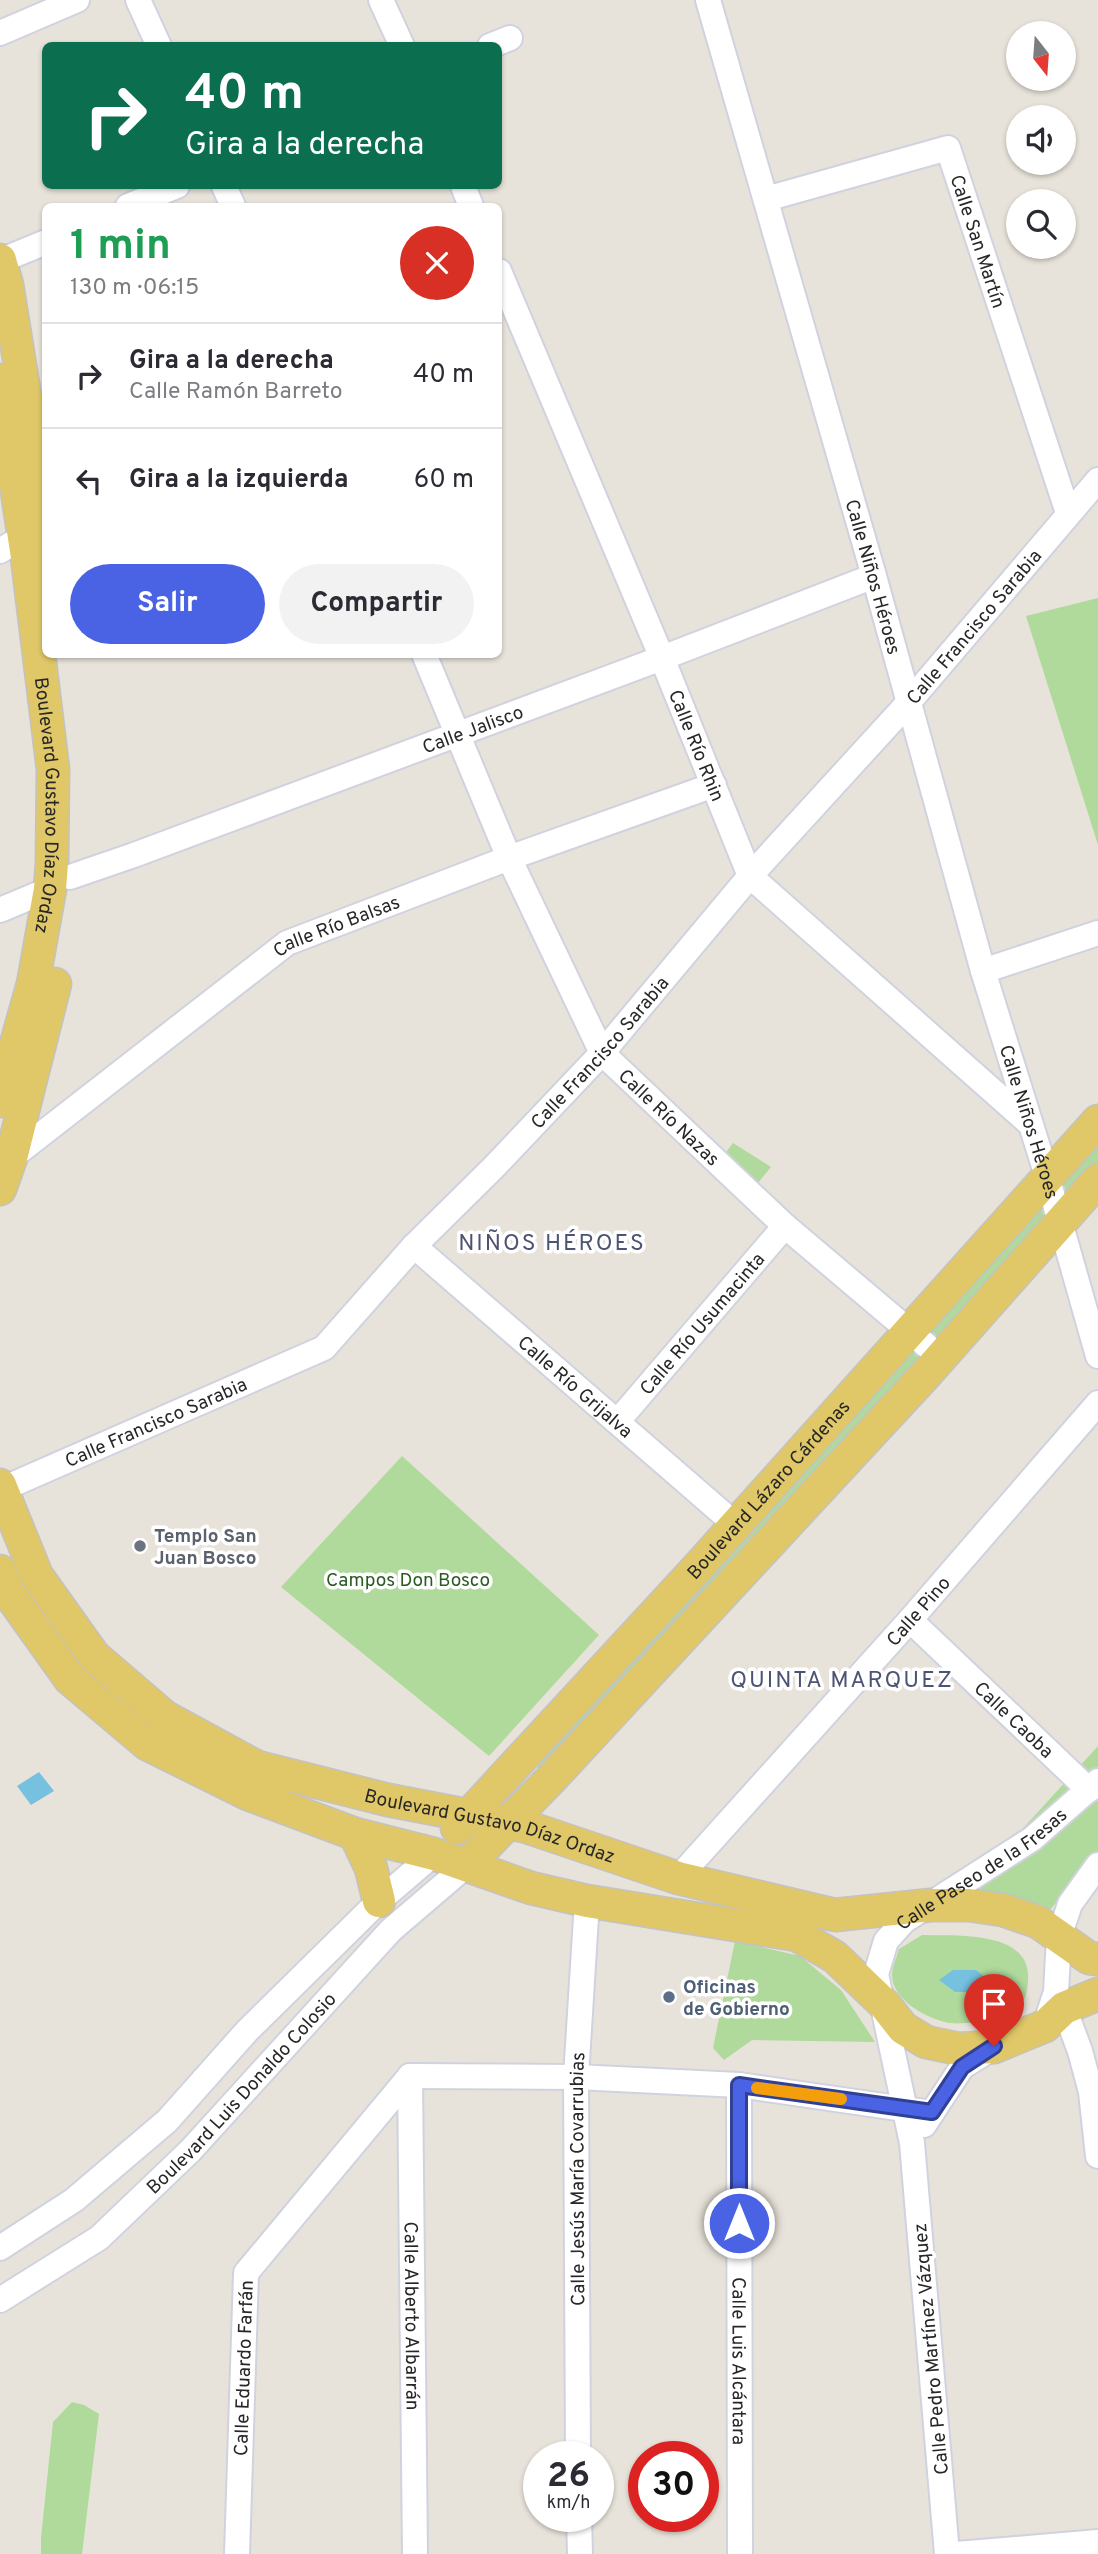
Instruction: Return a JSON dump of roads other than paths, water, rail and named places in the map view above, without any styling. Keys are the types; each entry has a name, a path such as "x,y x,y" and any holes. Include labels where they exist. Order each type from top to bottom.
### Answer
{"main road":[{"name":"Boulevard Gustavo Díaz Ordaz","path":"0,260 7,285 23,538"},
{"name":"Boulevard Gustavo Díaz Ordaz","path":"0,380 53,769 60,883 0,1101"},
{"name":"Boulevard Gustavo Díaz Ordaz","path":"0,1189 11,1158 55,984 70,748 60,658"},
{"name":"Boulevard Lázaro Cárdenas","path":"434,1854 736,1525 1098,1121"},
{"name":"Boulevard Lázaro Cárdenas","path":"467,1865 699,1620 1098,1180"},
{"name":"Boulevard Gustavo Díaz Ordaz","path":"0,1488 37,1576 94,1656 165,1717 257,1767 388,1800 508,1822 678,1878 835,1915 931,1905 969,1905 1003,1910 1038,1923 1090,1958 1098,1959"},
{"path":"0,1571 8,1592 70,1679 147,1744 248,1794 355,1834 434,1854 531,1888 587,1901 797,1935 835,1957 885,2005 903,2028 926,2042 959,2049 994,2046 1098,1994"},
{"path":"355,1834 371,1868 379,1901"}],"street":[{"path":"0,33 77,0"},
{"path":"138,0 157,42"},
{"path":"381,0 400,42"},
{"name":"Calle Niños Héroes","path":"708,0 874,576 983,971 1047,1176 1098,1356"},
{"name":"Calle San Martín","path":"766,200 948,148 1068,513"},
{"path":"135,203 170,189"},
{"path":"0,260 42,244"},
{"name":"Calle Río Rhin","path":"502,278 663,658 750,876 1029,1123"},
{"name":"Calle Francisco Sarabia","path":"0,1488 324,1348 414,1246 494,1167 602,1053 750,876 909,702 1098,480"},
{"name":"Calle Jalisco","path":"0,909 60,883 663,658 874,576"},
{"name":"Calle Río Nazas","path":"426,658 509,858 602,1053 785,1226 940,1357"},
{"name":"Calle Río Balsas","path":"11,1158 287,943 509,858 713,785"},
{"path":"983,971 1098,933"},
{"name":"Calle Río Usumacinta","path":"617,1422 785,1226"},
{"name":"Calle Río Grijalva","path":"414,1246 736,1525"},
{"name":"Calle Pino","path":"678,1878 910,1620 1098,1404"},
{"name":"Calle Caoba","path":"910,1620 1093,1785"},
{"name":"Calle Paseo de la Fresas","path":"885,2005 876,1974 886,1941 904,1921 1032,1839 1093,1785"},
{"name":"Boulevard Luis Donaldo Colosio","path":"0,2248 74,2200 167,2121 247,2031 379,1901 434,1854"},
{"name":"Boulevard Luis Donaldo Colosio","path":"0,2300 99,2238 190,2151 391,1930 467,1865"},
{"path":"1098,1865 1070,1904 1059,1937 1055,2017 1080,2051 1091,2092 1098,2156"},
{"name":"Calle Jesús María Covarrubias","path":"578,2441 576,2077 587,1901"},
{"name":"Calle Pedro Martínez Vázquez","path":"885,2005 912,2143 947,2554"},
{"path":"912,2143 962,2067 994,2046"},
{"path":"410,2076 576,2077 739,2085 932,2112"},
{"name":"Calle Eduardo Farfán","path":"237,2554 246,2273 410,2076"},
{"name":"Calle Alberto Albarrán","path":"410,2076 415,2554"},
{"name":"Calle Luis Alcántara","path":"739,2085 740,2554"},
{"path":"579,2532 580,2554"},
{"path":"956,2554 1098,2542"}],"water":[{"path":"39,1772 54,1791 31,1805 17,1786"},
{"path":"953,1970 976,1970 988,1980 979,1992 955,1992 939,1980"}],"place":[{"name":"Templo San Juan Bosco","path":"140,1546"},
{"name":"Oficinas de Gobierno","path":"669,1997"}],"district":[{"name":"NIÑOS HÉROES","path":"552,1242"},
{"name":"QUINTA MARQUEZ","path":"842,1679"}],"park label":[{"name":"Campos Don Bosco","path":"408,1579"}]}
